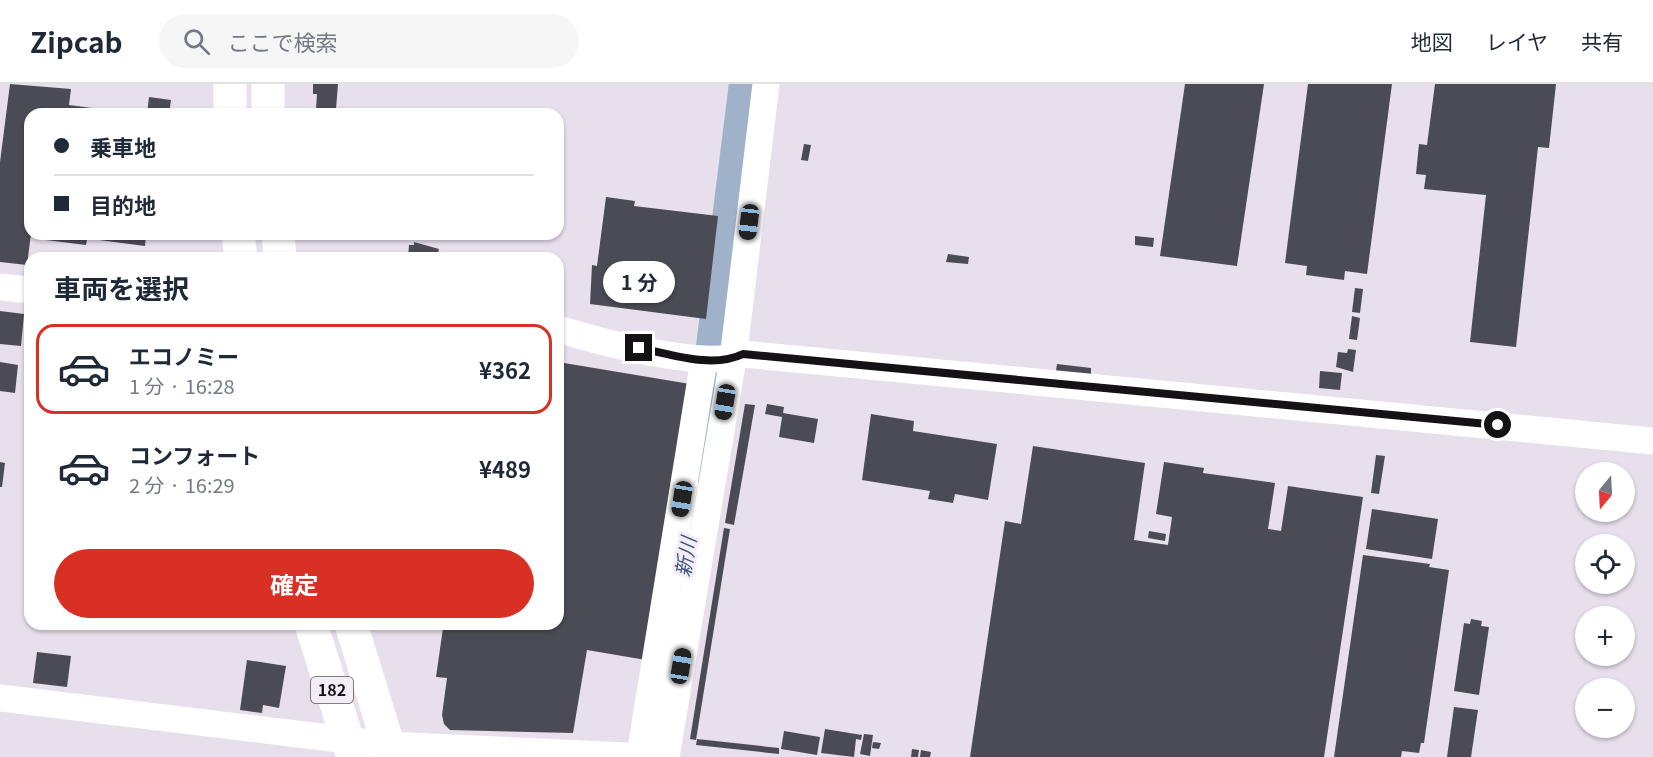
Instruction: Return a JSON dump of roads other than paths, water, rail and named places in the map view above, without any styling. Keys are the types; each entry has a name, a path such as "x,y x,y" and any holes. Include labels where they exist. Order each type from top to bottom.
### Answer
{"highway":[{"path":"230,84 230,108"},
{"path":"268,84 268,108"},
{"name":"182","path":"313,630 350,749"},
{"name":"182","path":"353,630 390,751"}],"street":[{"path":"651,756 733,359 766,84"},
{"path":"0,287 24,289"},
{"path":"564,331 596,340 704,360 733,359 743,354 1653,441"},
{"path":"651,756 704,360"},
{"path":"0,698 350,749 651,756"}],"waterway":[{"name":"新川","path":"718,347 751,84"},
{"name":"新川","path":"703,462 715,371"}]}
